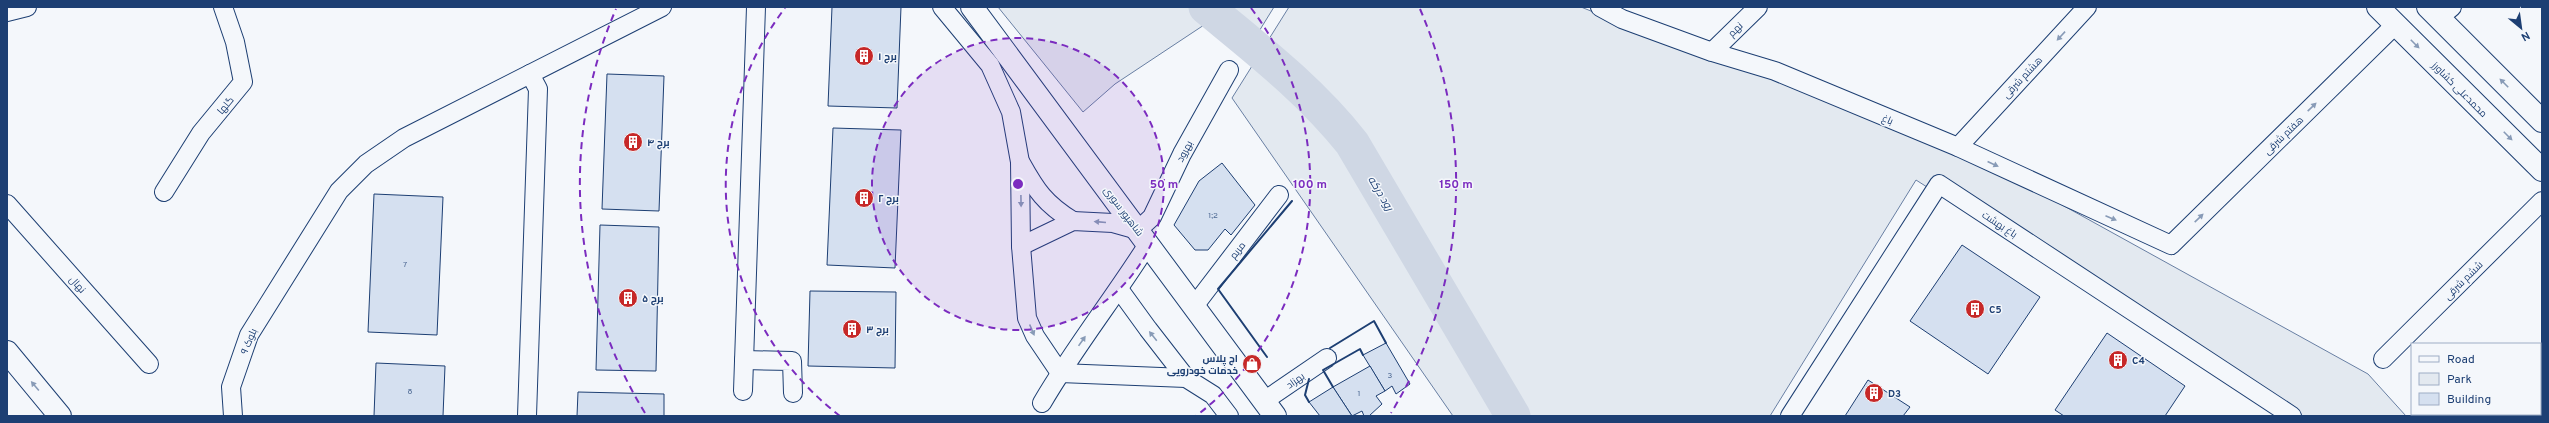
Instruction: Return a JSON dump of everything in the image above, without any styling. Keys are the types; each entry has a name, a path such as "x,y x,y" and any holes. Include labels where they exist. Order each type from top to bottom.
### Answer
{"main road":[{"name":"شاهپور سوری","path":"972,7 1195,305 1270,408"},
{"name":"محمدعلی کشاورز","path":"2378,7 2542,170"},
{"path":"2439,11 2541,117"},
{"path":"7,352 60,416"}],"street":[{"path":"7,12 27,7"},
{"name":"گلها","path":"164,192 201,133 243,82 235,42 223,7"},
{"name":"بلوک ۹","path":"234,416 231,387 249,335 339,191 366,164 404,138 662,7"},
{"path":"743,391 756,7"},
{"path":"942,7 990,64 1011,112 1020,162 1021,246 1028,318 1035,336 1060,373 1186,378"},
{"name":"باغ","path":"1600,7 1622,19 1712,52 1775,71 1958,147 2171,245"},
{"name":"نهم","path":"1712,52 1758,7"},
{"name":"هشتم شرقی","path":"1958,147 2087,7"},
{"name":"هفتم شرقی","path":"2171,245 2395,25"},
{"name":"بهرود","path":"1042,403 1060,373 1119,289 1182,154 1229,70"},
{"path":"527,416 538,89 530,74"},
{"path":"1020,162 1038,193 1053,209 1073,221 1113,223 1143,237"},
{"name":"باغ بهشت","path":"1790,416 1939,184 2292,416"},
{"name":"مریم","path":"1195,305 1279,195"},
{"name":"ششم شرقی","path":"2383,359 2542,201"},
{"name":"نهال","path":"7,204 149,364"},
{"path":"1021,246 1073,221"},
{"path":"1119,289 1186,378 1213,396 1229,416"},
{"name":"بهزاد","path":"1270,408 1327,358"},
{"path":"744,360 792,361 793,393"}],"green space":[{"path":"998,7 1274,7 1245,54 1204,25 1115,84 1083,112"},
{"path":"1289,7 1581,7 1623,24 1756,71 1976,160 2055,201 2368,374 2406,416 2287,416 1916,180 1770,416 1453,416 1232,98"}],"building":[{"name":"برج ۱","path":"832,7 901,7 897,108 828,106"},
{"name":"برج ۴","path":"607,74 664,76 659,211 602,209"},
{"name":"برج ۲","path":"833,128 901,130 895,268 827,265"},
{"path":"1222,163 1255,205 1231,235 1225,229 1208,250 1195,250 1174,225 1199,181"},
{"path":"374,194 443,197 437,335 368,332"},
{"name":"برج ۵","path":"600,225 659,227 656,371 596,370"},
{"name":"C5","path":"1962,245 2040,297 1988,374 1910,321"},
{"name":"برج ۳","path":"810,291 896,292 895,368 808,366"},
{"name":"C4","path":"2107,333 2185,386 2165,416 2064,416 2055,410"},
{"path":"1386,343 1410,384 1396,394 1392,386 1385,391 1363,355"},
{"path":"376,363 445,366 443,416 374,416"},
{"path":"1370,366 1385,391 1376,396 1382,404 1369,416 1364,416 1362,411 1352,416 1333,387"},
{"name":"D3","path":"1868,380 1910,407 1903,416 1845,416"},
{"path":"1333,387 1352,416 1320,416 1309,402"},
{"path":"578,392 664,394 664,416 577,416"}],"waterway":[{"name":"رود درکه","path":"1206,7 1283,71 1319,105 1352,143 1513,416"}],"wall":[{"path":"1267,357 1218,289 1292,201"},
{"path":"1330,348 1374,321 1386,343"},
{"path":"1333,387 1323,370 1360,349 1363,355"},
{"path":"1309,379 1305,395 1309,402"}],"place":[{"name":"برج ۱","path":"864,56"},
{"name":"برج ۴","path":"633,142"},
{"name":"برج ۲","path":"864,198"},
{"name":"برج ۵","path":"628,298"},
{"name":"C5","path":"1975,309"},
{"name":"برج ۳","path":"852,329"},
{"name":"C4","path":"2118,360"},
{"name":"اچ پلاس خدمات خودرویی","path":"1252,364"},
{"name":"D3","path":"1874,393"}]}
